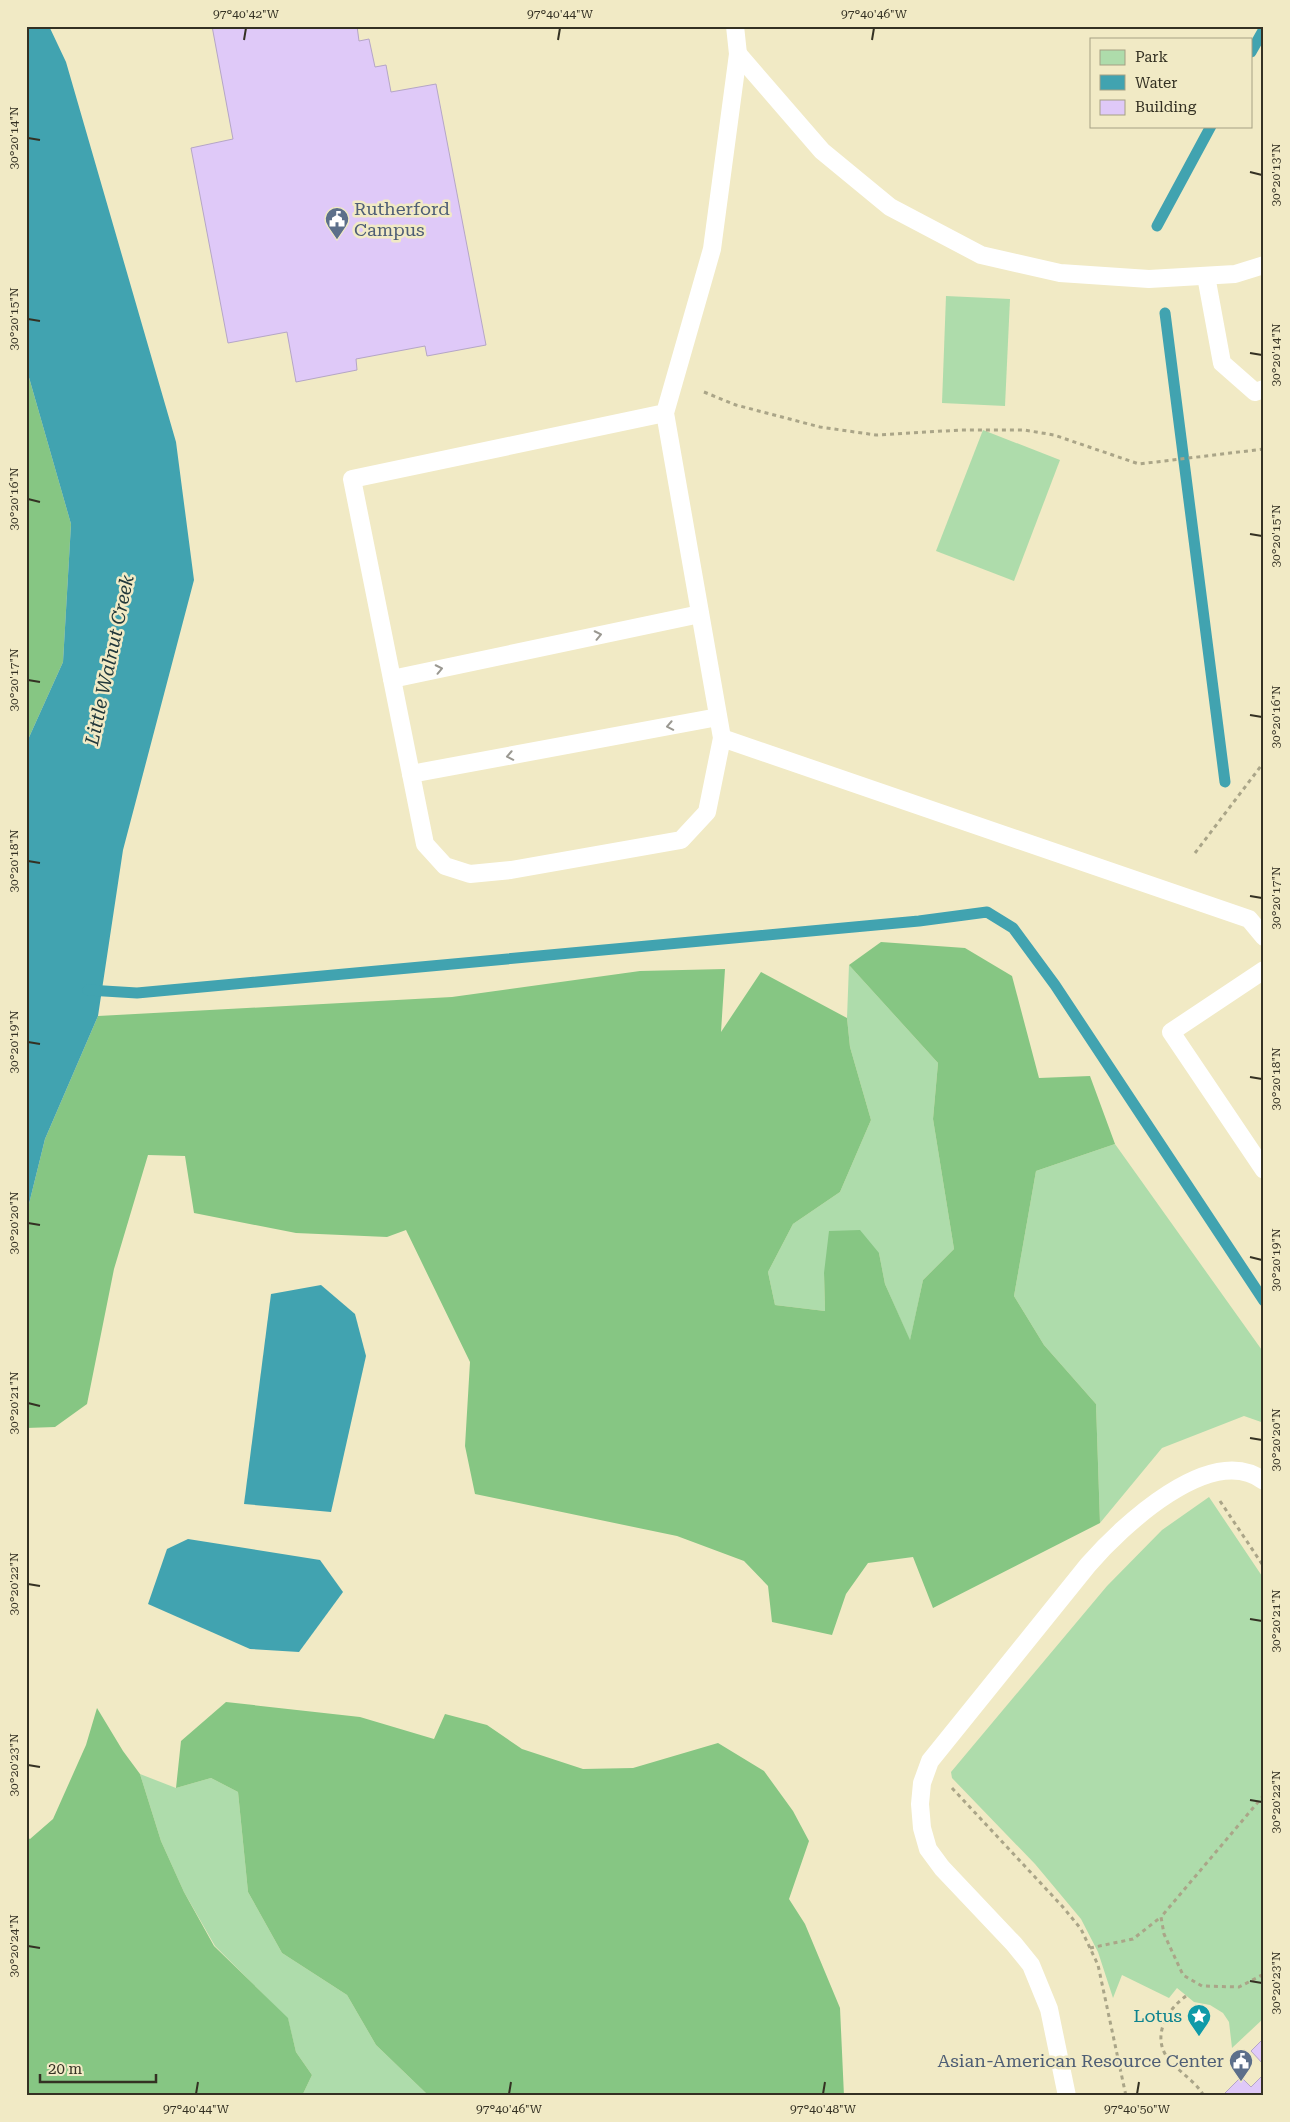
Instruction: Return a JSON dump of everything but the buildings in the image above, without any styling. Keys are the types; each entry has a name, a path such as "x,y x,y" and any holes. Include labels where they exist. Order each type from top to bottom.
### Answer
{"lane":[{"path":"665,413 352,479 424,844 445,866 470,874 512,870 681,840 707,812 722,738 665,413 712,249 738,54 735,26"},
{"path":"738,54 822,151 890,207 981,255 1060,273 1149,279 1235,274 1264,265"},
{"path":"1206,276 1222,362 1255,392 1264,390"},
{"path":"392,679 700,614"},
{"path":"411,774 718,717"},
{"path":"722,738 1249,918 1264,937"},
{"path":"1264,970 1171,1032 1264,1170"},
{"path":"1067,2096 1049,2009 1031,1965 1014,1944 942,1868 928,1849 922,1828 920,1804 922,1783 929,1764 1106,1544 1130,1522 1158,1502 1203,1475 1220,1470 1240,1471 1264,1481"}],"path":[{"path":"704,392 736,405 820,427 876,435 961,430 1024,430 1054,435 1139,464 1264,449"},
{"path":"1195,853 1264,762"},
{"path":"1203,1475 1264,1567"},
{"path":"929,1764 1062,1906 1081,1929 1098,1965 1126,2096"},
{"path":"1090,1948 1133,1939 1161,1917 1264,1795"},
{"path":"1161,1917 1164,1934 1183,1974 1202,1986 1239,1987 1264,1974"},
{"path":"1186,1996 1170,2011 1163,2025 1161,2044 1164,2054 1190,2078 1204,2096"}],"green space":[{"path":"946,296 1010,299 1005,406 942,403"},
{"path":"26,367 71,524 63,662 26,744"},
{"path":"983,430 1060,460 1014,581 936,551"},
{"path":"881,942 965,948 1012,976 1039,1078 1090,1076 1115,1144 1036,1171 1014,1296 1044,1345 1096,1404 1100,1523 933,1608 913,1557 868,1563 846,1594 832,1635 772,1622 768,1586 744,1561 677,1536 475,1494 465,1446 470,1362 406,1230 387,1237 296,1233 194,1213 185,1156 148,1155 114,1269 87,1404 55,1427 26,1428 26,1216 45,1139 98,1016 452,997 640,971 725,969 721,1032 761,972 847,1018 850,1047 871,1120 840,1192 793,1224 768,1272 775,1305 825,1311 824,1273 829,1231 860,1230 879,1253 885,1284 910,1340 923,1280 954,1249 933,1119 938,1063 849,965"},
{"path":"849,965 938,1063 933,1119 954,1249 923,1280 910,1341 885,1284 879,1253 824,1273 825,1311 775,1305 768,1272 793,1224 840,1192 871,1120 850,1047 847,1018"},
{"path":"1115,1144 1264,1353 1264,1423 1244,1416 1162,1448 1100,1523 1096,1404 1044,1345 1014,1296 1036,1171"},
{"path":"1209,1497 1264,1579 1264,2018 1232,2048 1229,2022 1223,2013 1210,2005 1194,2002 1177,1988 1169,1998 1122,1975 1113,1998 1098,1952 1081,1919 1035,1864 952,1778 951,1772 1107,1586 1162,1530"},
{"path":"226,1702 360,1717 434,1739 445,1714 487,1725 522,1749 583,1769 633,1768 718,1743 764,1771 793,1811 809,1841 789,1899 805,1924 840,2008 844,2096 429,2096 376,2045 347,1995 282,1953 248,1892 238,1792 211,1778 176,1788 181,1741"},
{"path":"97,1708 123,1751 140,1774 161,1841 184,1892 214,1946 288,2018 296,2052 312,2075 302,2096 26,2096 26,1837 30,1839 53,1819 86,1745"},
{"path":"140,1774 176,1788 211,1778 238,1792 248,1892 282,1953 347,1995 376,2045 429,2096 302,2096 312,2075 296,2052 288,2019 215,1946 184,1892 161,1841"}],"water":[{"name":"Little Walnut Creek","path":"26,26 49,26 66,62 176,442 194,580 123,850 98,1016 45,1139 26,1216 26,744 63,662 71,524 26,367"},
{"path":"321,1285 355,1314 366,1356 331,1512 244,1504 271,1294"},
{"path":"188,1539 320,1560 343,1592 299,1652 250,1649 148,1604 167,1549"}],"waterway":[{"path":"1252,50 1264,29"},
{"path":"1157,226 1210,128"},
{"path":"1165,313 1225,782"},
{"path":"88,990 137,993 919,921 987,912 1013,928 1055,985 1264,1301"}],"place":[{"name":"Rutherford Campus","path":"337,240"},
{"name":"Lotus","path":"1199,2037"},
{"name":"Asian-American Resource Center","path":"1241,2082"}]}
